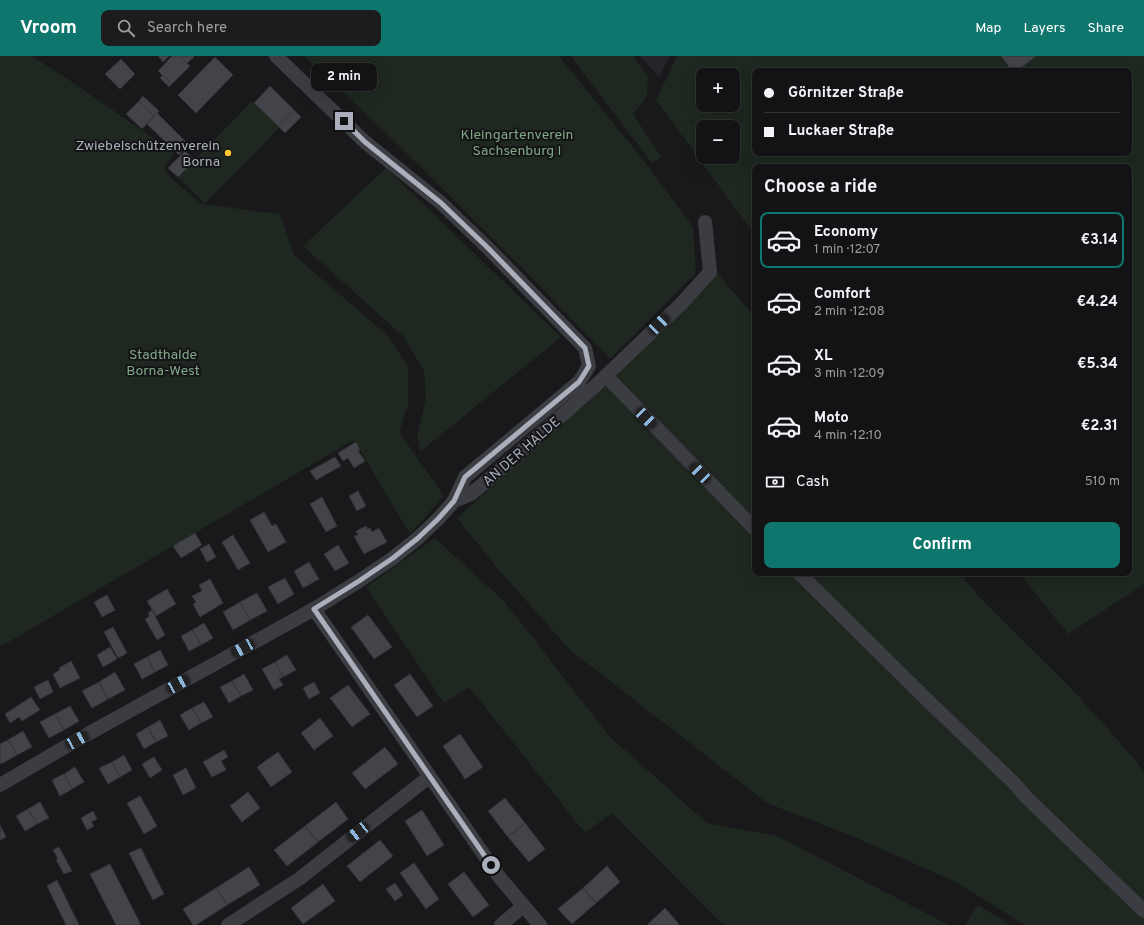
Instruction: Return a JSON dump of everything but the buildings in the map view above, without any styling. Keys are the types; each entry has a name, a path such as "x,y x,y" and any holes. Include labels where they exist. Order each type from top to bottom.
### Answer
{"street":[{"path":"276,56 365,142 441,203 488,248 585,348 589,366 579,382 465,477 454,501"},
{"name":"AN DER HALDE","path":"0,785 77,740 314,609 393,558 418,538 454,501 471,494 495,474 606,376 681,304 710,272 704,222"},
{"path":"606,376 752,526"},
{"path":"802,576 1144,911"},
{"path":"314,609 500,878 540,925"},
{"path":"228,925 299,879 429,777"},
{"path":"501,925 523,906"}],"shaded area":[{"path":"640,56 670,56 659,77"}],"green space":[{"name":"Stadthalde Borna-West","path":"0,56 32,56 175,153 164,168 172,179 202,204 280,214 294,255 387,335 408,366 408,405 399,432 444,496 410,534 354,440 0,647"},
{"name":"Kleingartenverein Sachsenburg I","path":"304,56 559,56 640,156 693,227 696,273 610,359 532,278 378,125"},
{"path":"571,56 634,56 648,77 647,96 633,114 661,157 652,163"},
{"path":"677,56 1144,56 1144,584 1068,634 1021,576 1132,576 1132,164 752,164 752,231 703,164 740,164 740,120 696,120 696,155 656,100"},
{"name":"Zwiebelschützenverein Borna","path":"252,101 279,128 205,204 178,177"},
{"path":"386,168 561,337 420,452 417,436 426,399 424,371 404,337 303,246"},
{"path":"717,273 752,314 752,576 962,576 981,599 1070,687 1144,771 1144,925 1025,925 956,882 854,837 767,803 570,650 498,569 457,518 566,421"},
{"path":"435,538 505,602 609,736 707,823 777,836 949,925 723,925 612,813 585,833 469,687 444,703 366,587"},
{"path":"978,905 1010,925 965,925"}],"place":[{"name":"Zwiebelschützenverein Borna","path":"228,153"}],"route":[{"path":"344,121 365,142 441,203 488,248 585,348 589,366 579,382 465,477 454,501 418,538 393,558 314,609 491,865"}]}
